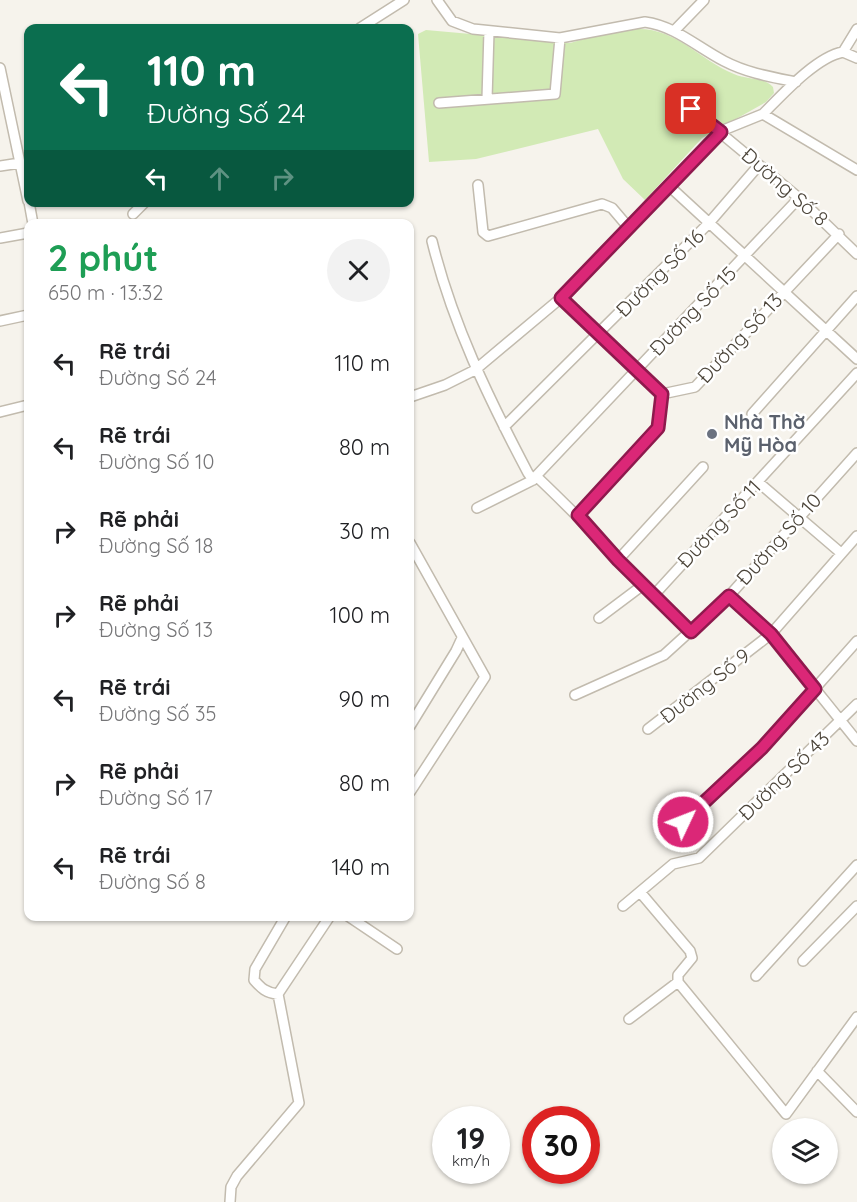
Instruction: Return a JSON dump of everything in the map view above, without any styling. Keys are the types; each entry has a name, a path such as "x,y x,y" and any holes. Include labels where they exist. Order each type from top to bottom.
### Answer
{"street":[{"path":"366,24 404,0"},
{"path":"437,0 452,21 472,29 489,31 560,38 645,22 659,24 724,61 753,73 796,82"},
{"path":"674,31 704,0"},
{"path":"414,396 445,385 476,370 561,298 721,132 763,114 796,82 831,56 843,52 857,29"},
{"path":"488,99 489,31"},
{"path":"439,103 555,94 560,38"},
{"path":"843,52 857,58"},
{"path":"0,68 24,180"},
{"name":"Đường Số 8","path":"682,101 799,198 839,234 857,254"},
{"path":"763,114 857,170"},
{"path":"0,166 20,163"},
{"name":"Đường Số 16","path":"504,427 709,223 759,165"},
{"path":"478,185 483,232 488,236 602,204 612,208 629,228"},
{"path":"668,185 857,358"},
{"name":"Đường Số 15","path":"535,478 799,198"},
{"path":"133,214 140,207"},
{"path":"0,238 24,234"},
{"name":"Đường Số 13","path":"662,394 695,387 839,234"},
{"path":"432,242 439,272 476,370 504,427 535,478 578,515 618,560 691,632"},
{"path":"752,414 857,296"},
{"path":"561,298 662,394 658,428 578,515"},
{"path":"0,321 24,316"},
{"name":"Đường Số 11","path":"654,595 857,373"},
{"path":"0,412 24,406"},
{"name":"Đường Số 10","path":"575,695 663,655 691,632 729,596 857,453"},
{"path":"618,560 703,468"},
{"path":"477,508 535,478"},
{"path":"758,482 797,518 841,553"},
{"name":"Đường Số 9","path":"648,729 771,634 857,536"},
{"path":"414,550 485,677 414,786"},
{"path":"599,618 643,585"},
{"path":"729,596 771,634 857,741"},
{"path":"414,719 462,638"},
{"path":"683,822 762,748 857,641"},
{"name":"Đường Số 43","path":"622,906 673,864 699,858 857,704"},
{"path":"756,976 857,866"},
{"path":"640,892 692,955 690,962 678,975 678,982 786,1114 857,1017"},
{"path":"803,961 857,906"},
{"path":"278,994 262,990 254,980 255,969 283,921"},
{"path":"230,1202 231,1187 237,1176 299,1103 278,994 327,921"},
{"path":"355,921 397,949"},
{"path":"630,1019 678,982"},
{"path":"817,1071 857,1112"}],"green space":[{"path":"637,29 651,30 676,39 734,74 769,84 773,87 774,93 766,102 702,138 645,200 623,179 598,129 476,159 429,162 418,34 426,30 570,43 602,34"}],"place":[{"name":"Nhà Thờ Mỹ Hòa","path":"712,434"}],"route":[{"path":"683,822 762,748 815,689 771,634 729,596 691,632 618,560 578,515 658,428 662,394 561,298 721,132 691,109"}]}
